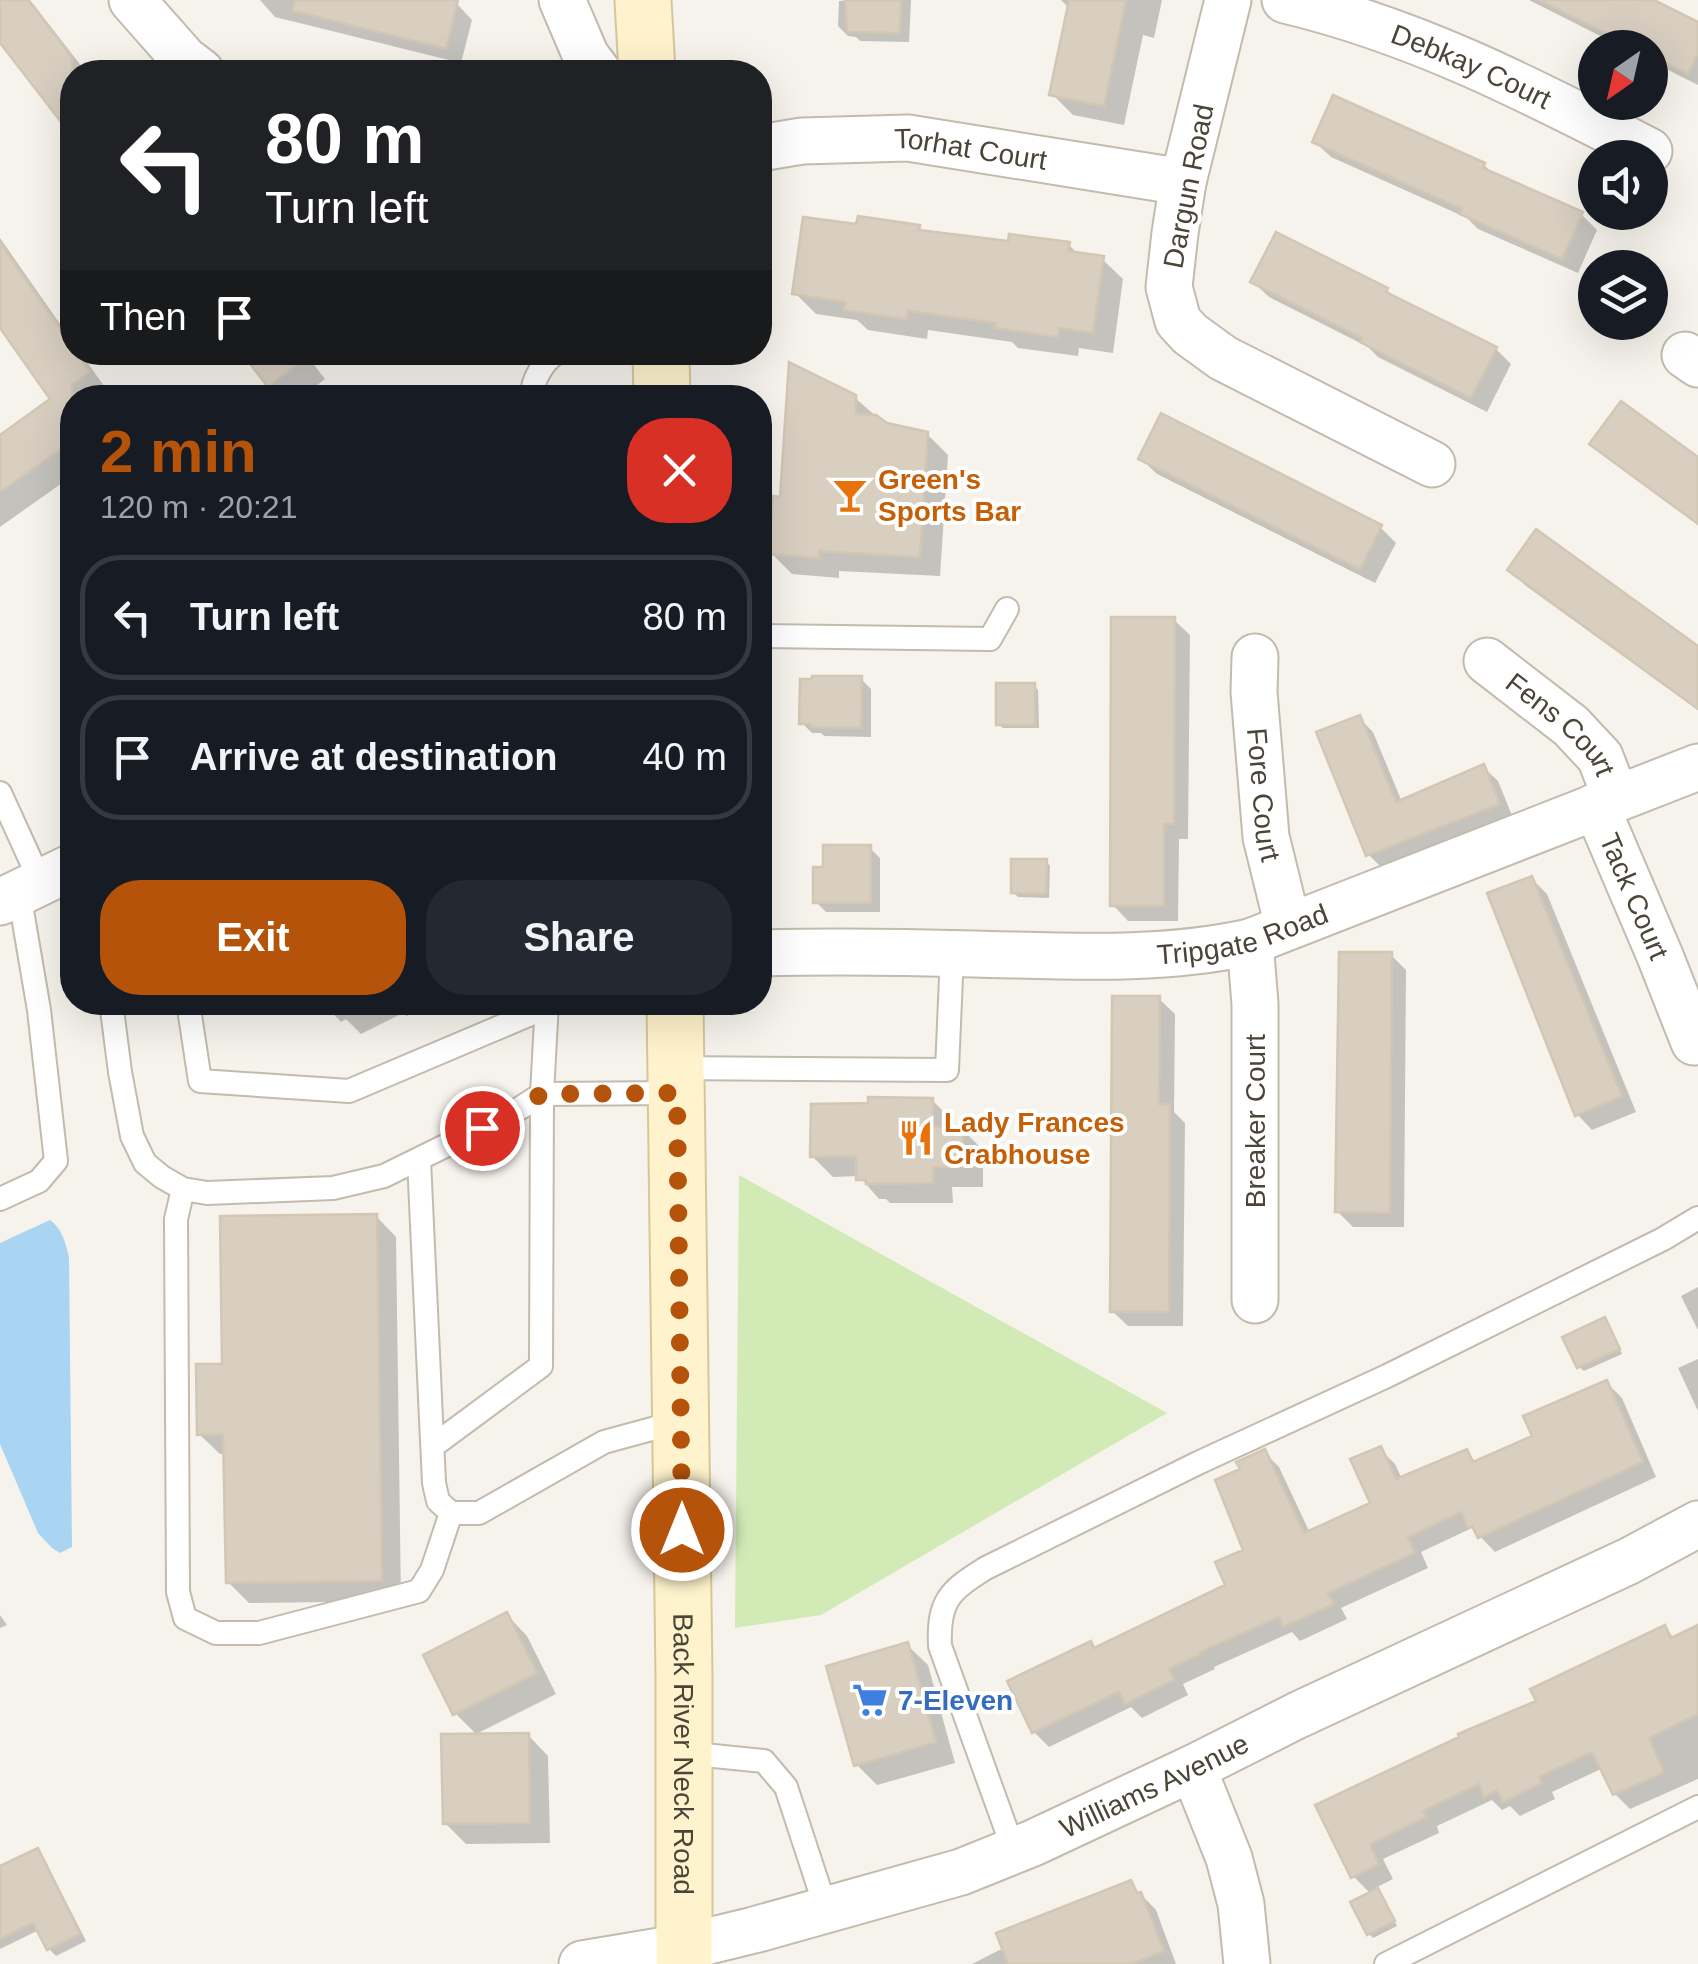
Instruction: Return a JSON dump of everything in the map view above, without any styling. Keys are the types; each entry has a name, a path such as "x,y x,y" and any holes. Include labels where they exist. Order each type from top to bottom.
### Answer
{"street":[{"path":"132,0 185,60"},
{"path":"562,0 589,60"},
{"path":"643,0 646,60"},
{"name":"Dargun Road","path":"1228,0 1183,182 1169,287 1178,320 1223,358 1432,464"},
{"name":"Debkay Court","path":"1285,0 1395,32 1459,57 1626,140"},
{"name":"Torhat Court","path":"772,146 802,141 908,138 1183,182"},
{"name":"Fore Court","path":"1256,657 1269,934"},
{"name":"Fens Court","path":"1487,662 1571,726 1600,757 1606,802"},
{"name":"Tripgate Road","path":"772,952 1090,958 1182,954 1269,934 1698,767"},
{"name":"Tack Court","path":"1606,802 1694,1042"},
{"name":"Breaker Court","path":"1256,1300 1254,1004 1269,934"},
{"name":"Back River Neck Road","path":"675,1015 684,1956"},
{"name":"Williams Avenue","path":"582,1964 684,1956 754,1930 960,1872 1014,1851 1698,1524"},
{"path":"1192,1768 1233,1874 1241,1904 1247,1964"}],"lane":[{"path":"772,636 990,639 1008,609"},
{"path":"0,794 33,886 39,1010 56,1161 39,1181 0,1199"},
{"path":"113,1015 132,1136 145,1163 162,1177 184,1189 207,1193 333,1188 384,1176 514,1112 542,1094 677,1081 947,1070 952,954"},
{"path":"190,1015 200,1081 349,1092 524,1015"},
{"path":"433,1446 541,1366 542,1094 546,1015"},
{"path":"419,1160 434,1484 438,1501 451,1514 479,1514 604,1442 682,1420"},
{"path":"184,1189 176,1219 176,1258 178,1592 186,1618 216,1633 259,1634 419,1591 432,1570 451,1514"},
{"path":"1014,1851 940,1646 939,1620 960,1584 1198,1464 1387,1376 1698,1218"},
{"path":"684,1753 764,1761 786,1787 826,1909"},
{"path":"1386,1964 1698,1807"}],"green space":[{"path":"739,1175 1167,1413 821,1615 735,1628"}],"water":[{"path":"50,1220 61,1232 69,1257 72,1547 60,1553 38,1533 0,1444 0,1243"}],"building":[{"path":"0,0 28,0 72,57 60,60 60,120 0,43"},
{"path":"295,0 458,0 446,49 293,11"},
{"path":"845,0 901,0 900,33 847,32"},
{"path":"1069,0 1126,0 1104,106 1049,95"},
{"path":"1540,0 1654,0 1698,22 1698,53 1688,74 1668,64 1668,30 1599,30"},
{"path":"1333,95 1578,210 1578,223 1562,259 1312,142"},
{"path":"858,216 920,225 919,230 1008,241 1009,234 1070,242 1068,251 1104,256 1093,333 1059,328 1058,337 995,328 996,323 908,311 906,319 844,310 845,302 792,294 803,217 856,224"},
{"path":"1276,232 1497,347 1471,398 1250,282"},
{"path":"0,243 60,329 60,365 85,365 90,372 72,385 60,385 60,450 0,492 0,435 50,399 0,328"},
{"path":"789,362 856,395 856,414 876,415 887,423 928,432 920,557 819,551 819,558 772,554 773,496 780,497"},
{"path":"251,365 296,365 271,385"},
{"path":"1621,401 1698,457 1698,524 1589,444"},
{"path":"1161,413 1382,525 1360,569 1138,459"},
{"path":"1536,529 1698,646 1698,709 1507,570"},
{"path":"1111,617 1175,617 1174,824 1164,824 1164,906 1110,906"},
{"path":"862,676 861,728 799,724 800,679"},
{"path":"996,683 1035,683 1035,725 996,725"},
{"path":"1360,715 1396,802 1484,764 1500,804 1366,856 1316,732"},
{"path":"823,845 871,845 871,903 813,903 813,867 823,867"},
{"path":"1011,859 1047,859 1046,894 1011,893"},
{"path":"1532,876 1622,1096 1575,1116 1487,893"},
{"path":"1339,952 1392,952 1390,1213 1335,1212"},
{"path":"1112,996 1160,996 1159,1104 1170,1104 1169,1312 1110,1312"},
{"name":"Lady Frances Crabhouse","path":"868,1097 933,1098 933,1127 963,1126 963,1167 933,1167 933,1183 866,1184 866,1180 856,1180 856,1156 810,1157 811,1104 868,1103"},
{"path":"377,1214 382,1581 226,1583 223,1434 197,1435 196,1364 222,1364 220,1216"},
{"path":"1605,1317 1620,1349 1577,1368 1562,1337"},
{"path":"1607,1380 1643,1462 1478,1538 1461,1512 1408,1537 1415,1553 1328,1593 1334,1604 1283,1627 1279,1617 1200,1652 1169,1669 1174,1680 1125,1704 1119,1692 1032,1733 1007,1681 1091,1641 1094,1648 1225,1585 1215,1562 1243,1550 1215,1480 1240,1469 1236,1462 1265,1449 1304,1533 1370,1503 1350,1459 1381,1446 1396,1479 1467,1449 1473,1462 1532,1436 1523,1416"},
{"path":"507,1612 537,1673 453,1715 423,1655"},
{"path":"1665,1625 1671,1638 1698,1625 1698,1714 1649,1738 1664,1773 1613,1795 1592,1752 1539,1777 1542,1783 1503,1802 1497,1790 1484,1797 1479,1784 1423,1811 1426,1817 1370,1844 1379,1864 1351,1878 1315,1805 1459,1737 1458,1734 1536,1701 1530,1689"},
{"path":"908,1642 936,1742 854,1766 826,1666"},
{"path":"529,1733 530,1823 443,1824 441,1734"},
{"path":"38,1848 80,1934 47,1950 33,1923 0,1939 0,1866"},
{"path":"1131,1880 1137,1893 1141,1892 1164,1951 1132,1964 1008,1964 996,1933"},
{"path":"1378,1888 1395,1921 1367,1935 1350,1902"}],"place":[{"name":"Green's Sports Bar","path":"850,495"},
{"name":"Lady Frances Crabhouse","path":"916,1138"},
{"name":"7-Eleven","path":"870,1700"}],"route":[{"path":"482,1128 542,1094 677,1093 682,1530"}]}
